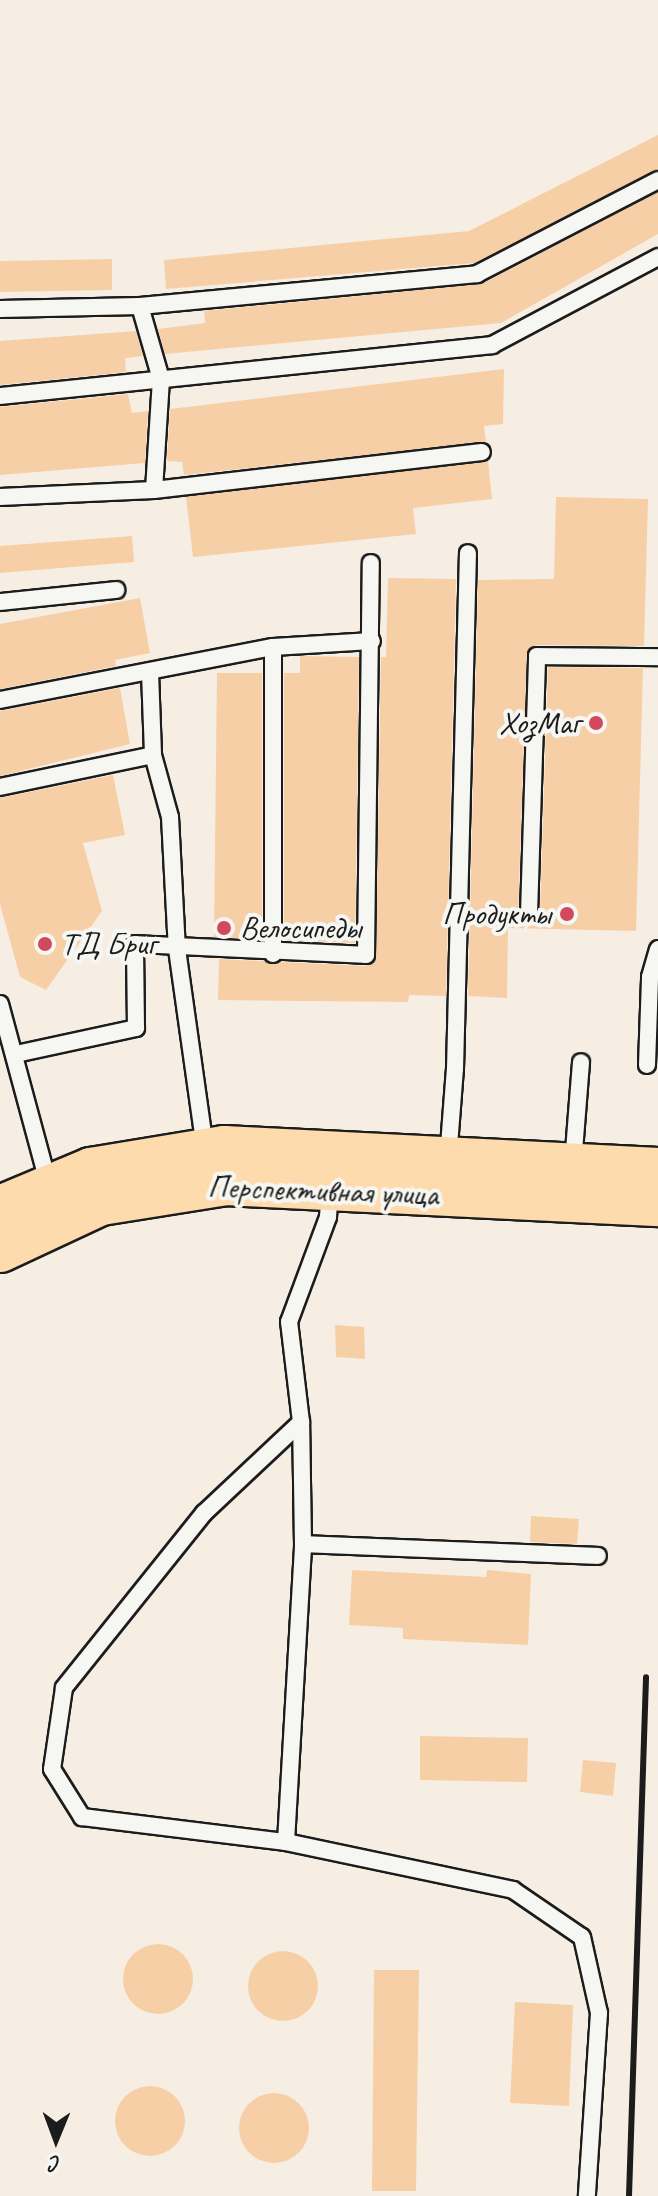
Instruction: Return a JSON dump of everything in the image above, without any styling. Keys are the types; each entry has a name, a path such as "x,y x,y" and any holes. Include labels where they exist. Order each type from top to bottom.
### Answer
{"main road":[{"name":"Перспективная улица","path":"0,1208 91,1170 205,1150 331,1169 571,1184 658,1204"},
{"name":"Перспективная улица","path":"0,1250 60,1218 144,1193 331,1169"},
{"name":"Перспективная улица","path":"571,1184 658,1170"}],"lane":[{"path":"0,309 140,306 477,274 658,180"},
{"path":"0,396 492,345 658,257"},
{"path":"140,306 161,379 154,490"},
{"path":"0,497 154,490 482,452"},
{"path":"446,1177 455,1069 468,553"},
{"path":"16,1054 136,1028 135,944 273,954 366,955 371,563"},
{"path":"0,602 116,590"},
{"path":"0,700 273,647 372,641"},
{"path":"273,647 273,954"},
{"path":"529,914 537,656 658,657"},
{"path":"150,672 153,755 170,817 177,949 205,1150"},
{"path":"0,787 153,755"},
{"path":"647,1065 650,977 658,949"},
{"path":"0,1004 49,1185"},
{"path":"571,1184 581,1062"},
{"path":"286,1842 303,1544 301,1422 289,1322 328,1217 331,1169"},
{"path":"301,1422 204,1513 64,1688 52,1769 82,1817 286,1842 513,1890 582,1937 599,2013 587,2196"},
{"path":"303,1544 598,1556"}],"building":[{"path":"658,135 658,169 474,263 166,289 164,260 469,231"},
{"path":"658,192 658,234 501,323 165,354 158,329 205,323 204,311 482,284"},
{"path":"112,259 112,290 0,292 0,261"},
{"path":"136,331 143,356 125,358 126,372 0,385 0,341"},
{"path":"504,369 503,424 484,426 486,442 184,475 182,462 167,461 170,409"},
{"path":"128,394 132,413 148,411 145,463 0,475 0,407"},
{"path":"488,461 492,499 413,508 416,534 193,557 186,497"},
{"name":"ХозМаг","path":"556,497 648,499 644,646 537,645 527,651 518,914 529,925 540,914 548,667 643,668 636,931 508,928 507,998 468,996 478,580 554,579"},
{"path":"132,536 134,562 0,573 0,546"},
{"path":"388,578 456,579 446,996 409,995 408,1002 218,1000 219,959 365,966 376,960 381,657 386,657"},
{"path":"140,598 150,653 115,660 116,666 0,689 0,624"},
{"path":"300,656 359,657 355,943 284,940 284,673 300,673"},
{"path":"217,673 262,673 262,939 214,937"},
{"path":"120,688 130,744 0,776 0,711"},
{"path":"113,775 125,835 83,843 102,911 46,990 20,977 0,904 0,798"},
{"path":"335,1325 364,1327 365,1359 336,1357"},
{"path":"531,1516 579,1519 577,1544 530,1542"},
{"path":"352,1570 486,1577 487,1570 531,1574 528,1645 403,1639 403,1628 349,1625"},
{"path":"420,1736 528,1738 527,1782 420,1780"},
{"path":"583,1760 616,1763 613,1796 580,1792"},
{"path":"158,1944 183,1954 193,1979 183,2004 158,2014 133,2004 123,1979 133,1954"},
{"path":"283,1951 308,1961 318,1986 308,2011 283,2021 258,2011 248,1986 258,1961"},
{"path":"374,1970 419,1970 416,2191 372,2191"},
{"path":"515,2002 573,2005 569,2106 510,2103"},
{"path":"150,2086 175,2096 185,2121 175,2146 150,2156 125,2146 115,2121 125,2096"},
{"path":"274,2093 299,2103 309,2128 299,2153 274,2163 249,2153 239,2128 249,2103"}],"railway":[{"path":"629,2196 646,1677"}],"place":[{"name":"ХозМаг","path":"596,723"},
{"name":"Продукты","path":"567,914"},
{"name":"Велосипеды","path":"224,928"},
{"name":"ТД Бриг","path":"45,944"}]}
